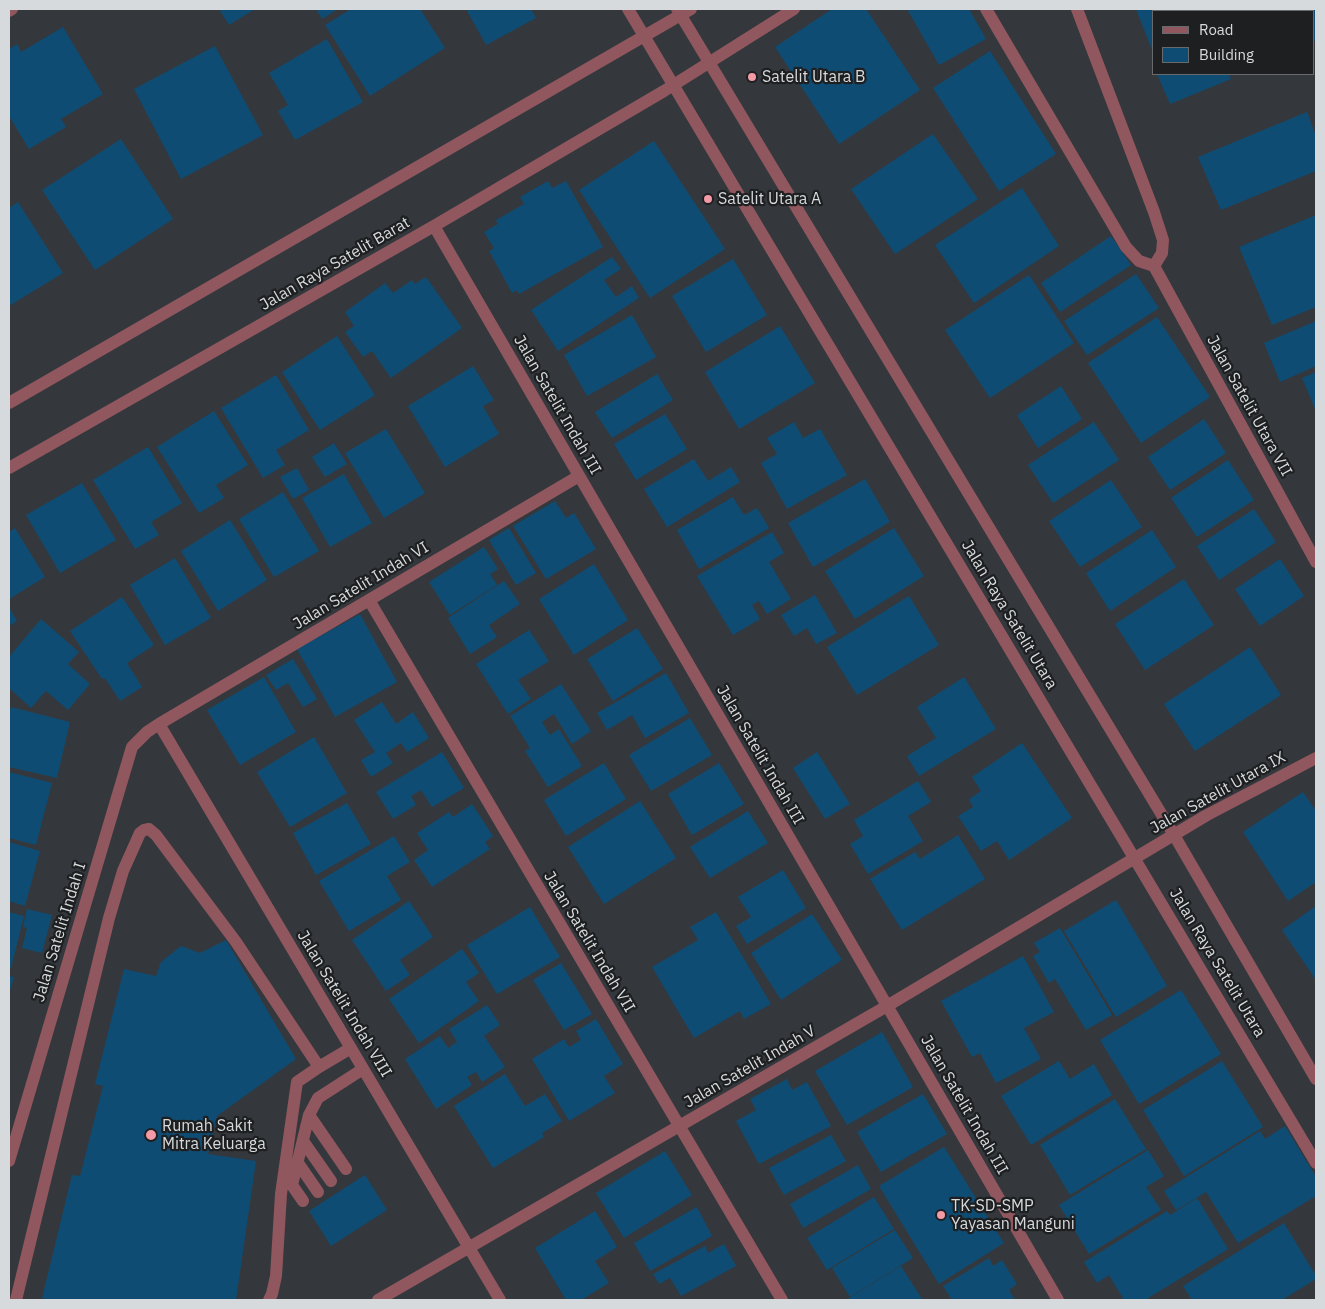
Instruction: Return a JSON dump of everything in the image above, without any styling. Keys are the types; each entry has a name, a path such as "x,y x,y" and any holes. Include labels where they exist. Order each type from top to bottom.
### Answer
{"street":[{"name":"Jalan Raya Satelit Utara","path":"628,9 1316,1163"},
{"path":"674,85 794,9"},
{"path":"986,9 1126,247 1139,261 1154,266 1162,252 1163,240 1077,9"},
{"name":"Jalan Raya Satelit Utara","path":"645,36 683,11 709,63 1174,835 1316,1079"},
{"path":"9,403 645,36"},
{"name":"Jalan Raya Satelit Barat","path":"9,468 434,226 674,85"},
{"name":"Jalan Satelit Indah III","path":"434,226 1058,1300"},
{"name":"Jalan Satelit Utara VII","path":"1154,266 1316,562"},
{"name":"Jalan Satelit Indah VI","path":"159,724 579,476"},
{"name":"Jalan Satelit Indah VII","path":"369,600 782,1300"},
{"name":"Jalan Satelit Indah VIII","path":"159,724 500,1300"},
{"name":"Jalan Satelit Indah I","path":"9,1161 132,747 147,732 159,724"},
{"name":"Jalan Satelit Utara IX","path":"1135,858 1207,815 1316,758"},
{"path":"16,1300 109,918 123,871 140,833 149,829 156,835 236,942 319,1067"},
{"name":"Jalan Satelit Indah V","path":"378,1300 887,1006 1135,858"},
{"path":"269,1300 276,1276 282,1194 297,1082 351,1048"},
{"path":"282,1194 292,1185 308,1116 318,1098 363,1069"},
{"path":"308,1116 346,1169"},
{"path":"303,1141 331,1181"},
{"path":"298,1163 318,1192"},
{"path":"292,1185 303,1201"}],"building":[{"path":"219,9 255,9 229,25"},
{"path":"316,9 338,9 322,19"},
{"path":"351,9 420,9 445,48 370,96 325,25"},
{"path":"466,9 531,9 536,18 486,45"},
{"path":"832,9 866,9 920,90 839,144 775,47"},
{"path":"907,9 969,9 986,39 939,65"},
{"path":"1136,9 1224,9 1152,10 1152,50"},
{"path":"1316,9 1316,40 1315,10 1262,10"},
{"path":"63,27 103,94 61,119 66,127 29,149 9,116 9,49 17,44 21,52"},
{"path":"327,39 363,102 295,140 278,111 288,105 269,73"},
{"path":"215,46 263,135 181,179 134,89"},
{"path":"990,51 1056,154 999,191 933,88"},
{"path":"1157,75 1229,75 1231,79 1170,104"},
{"path":"1307,112 1316,136 1316,171 1221,210 1198,157"},
{"path":"933,134 978,199 895,254 851,189"},
{"path":"121,139 173,219 95,270 42,190"},
{"path":"654,141 725,249 650,298 579,190"},
{"path":"548,181 552,188 566,181 603,247 519,294 517,290 512,293 489,251 494,248 484,232 498,224 496,220 524,204 520,197"},
{"path":"1022,188 1059,246 974,303 935,245"},
{"path":"18,202 63,273 9,306 9,208"},
{"path":"1316,215 1316,307 1272,325 1239,247"},
{"path":"1111,236 1131,265 1060,312 1041,283"},
{"path":"612,257 621,269 604,280 616,297 632,286 639,298 558,351 531,310"},
{"path":"733,259 767,315 706,352 672,296"},
{"path":"1136,274 1159,308 1087,355 1064,321"},
{"path":"1029,275 1074,343 990,398 945,330"},
{"path":"426,277 462,328 391,378 372,351 363,357 345,332 354,326 345,312 385,283 393,293 412,280 415,284"},
{"path":"632,315 656,357 587,396 564,355"},
{"path":"1157,317 1210,397 1141,443 1088,363"},
{"path":"1316,321 1316,366 1280,382 1264,343"},
{"path":"780,326 815,383 739,429 705,372"},
{"path":"337,336 375,395 320,430 282,372"},
{"path":"473,366 494,400 483,406 499,434 445,467 408,406"},
{"path":"1316,372 1316,411 1302,378"},
{"path":"657,374 673,400 612,438 595,412"},
{"path":"276,375 309,430 276,450 285,465 263,478 221,408"},
{"path":"1061,386 1082,419 1038,448 1017,415"},
{"path":"214,411 248,465 216,485 224,498 199,513 157,447"},
{"path":"665,414 687,449 636,480 614,444"},
{"path":"1204,419 1226,453 1170,490 1148,457"},
{"path":"794,422 803,438 820,429 847,475 787,509 761,463 777,454 767,438"},
{"path":"1094,422 1119,460 1053,503 1028,465"},
{"path":"386,429 425,493 384,518 345,453"},
{"path":"334,443 347,464 325,477 312,457"},
{"path":"148,447 182,503 151,522 159,535 135,549 93,480"},
{"path":"694,459 708,481 731,467 740,482 667,527 644,489"},
{"path":"1228,460 1254,500 1197,537 1171,498"},
{"path":"297,468 309,490 293,499 280,477"},
{"path":"344,474 372,523 330,547 302,498"},
{"path":"865,479 890,522 813,567 788,523"},
{"path":"1111,480 1142,527 1080,567 1049,521"},
{"path":"82,483 116,540 60,573 26,515"},
{"path":"283,492 319,551 274,577 239,519"},
{"path":"733,497 744,515 757,508 769,528 699,569 677,530"},
{"path":"555,501 566,518 574,513 596,549 546,579 513,526"},
{"path":"1254,509 1276,542 1219,580 1197,546"},
{"path":"230,520 267,580 218,611 181,551"},
{"path":"15,528 45,577 9,599 9,532"},
{"path":"509,528 536,573 516,585 489,540"},
{"path":"894,528 924,576 855,619 825,571"},
{"path":"1152,530 1176,567 1110,611 1086,573"},
{"path":"772,532 784,553 769,562 791,599 767,614 759,601 752,605 760,619 733,635 697,576"},
{"path":"484,547 498,569 490,574 497,585 450,615 429,582"},
{"path":"175,558 211,618 165,645 130,585"},
{"path":"1280,559 1304,596 1260,626 1235,589"},
{"path":"594,564 628,620 574,655 539,599"},
{"path":"1184,579 1214,625 1145,670 1115,624"},
{"path":"504,581 520,604 489,625 497,637 470,654 448,618"},
{"path":"815,595 837,633 816,644 807,628 794,636 781,615"},
{"path":"909,596 939,645 857,695 827,647"},
{"path":"122,597 154,645 127,663 142,687 120,701 105,678 102,679 70,631"},
{"path":"9,607 17,621 9,626"},
{"path":"360,614 397,682 335,717 297,649"},
{"path":"41,619 79,652 68,664 90,684 68,710 46,691 31,708 9,688 9,657"},
{"path":"637,628 663,669 613,701 587,659"},
{"path":"529,630 549,661 518,680 531,699 508,714 476,664"},
{"path":"1250,647 1281,695 1195,751 1164,704"},
{"path":"293,659 317,699 303,707 288,683 276,690 266,675"},
{"path":"666,673 689,713 645,738 632,715 607,730 597,713"},
{"path":"264,677 296,732 240,765 207,710"},
{"path":"964,677 996,729 919,776 907,756 936,738 917,707"},
{"path":"561,684 591,731 572,744 554,714 542,722 550,735 559,729 582,766 548,787 525,751 530,748 510,716"},
{"path":"382,702 396,724 413,712 429,738 407,752 401,743 386,753 393,763 371,777 361,760 375,752 354,720"},
{"path":"11,707 70,722 57,778 9,767 9,714"},
{"path":"690,718 712,755 651,791 629,755"},
{"path":"314,737 347,793 290,827 257,772"},
{"path":"1022,743 1072,818 1009,860 997,841 981,851 958,816 973,807 969,799 981,791 972,777"},
{"path":"442,752 464,788 432,807 421,790 411,796 416,805 393,819 376,792"},
{"path":"817,752 850,804 825,819 793,768"},
{"path":"604,763 626,799 566,836 544,800"},
{"path":"719,763 744,804 692,835 668,794"},
{"path":"9,772 52,783 36,845 9,838"},
{"path":"918,781 931,802 908,816 923,841 868,874 850,844 863,836 854,820"},
{"path":"1303,792 1316,811 1316,882 1288,901 1243,832"},
{"path":"640,801 676,858 604,904 568,847"},
{"path":"347,803 371,844 316,875 293,833"},
{"path":"472,804 493,836 485,842 490,849 432,887 414,860 428,850 417,833 449,812 453,817"},
{"path":"748,811 768,843 710,878 690,847"},
{"path":"958,835 985,879 902,930 870,879 915,852 920,859"},
{"path":"394,836 410,862 387,876 401,900 349,931 319,881"},
{"path":"9,842 40,851 25,906 9,901"},
{"path":"783,870 806,908 747,944 736,926 751,917 738,897"},
{"path":"1116,900 1167,986 1116,1017 1064,931"},
{"path":"409,901 433,937 400,960 410,975 386,991 352,940"},
{"path":"1316,906 1316,980 1282,930"},
{"path":"530,907 560,957 497,994 467,945"},
{"path":"27,909 52,915 42,953 22,948 27,928 23,927"},
{"path":"9,912 24,916 11,968 9,967"},
{"path":"716,912 771,1004 744,1019 740,1011 694,1038 652,967 698,940 690,927"},
{"path":"812,914 842,960 781,1000 751,953"},
{"path":"1060,928 1112,1015 1086,1030 1055,979 1049,983 1033,956 1040,952 1034,943"},
{"name":"Rumah Sakit Mitra Keluarga","path":"226,940 296,1059 217,1116 208,1154 256,1161 236,1300 51,1300 42,1298 72,1175 80,1176 103,1086 95,1084 124,969 156,976 161,962 181,946 200,953"},
{"path":"462,949 479,973 466,982 479,1001 419,1043 389,999"},
{"path":"1023,956 1054,1012 1024,1028 1041,1059 996,1083 980,1053 972,1057 941,1001"},
{"path":"561,963 592,1014 564,1030 533,980"},
{"path":"9,976 14,977 9,993"},
{"path":"1181,990 1221,1054 1139,1104 1100,1040"},
{"path":"487,1005 500,1025 484,1036 505,1067 482,1082 476,1072 467,1077 472,1085 436,1109 405,1059 440,1036 448,1048 457,1042 449,1029"},
{"path":"596,1019 623,1064 604,1076 615,1093 569,1121 532,1059 564,1039 569,1047 581,1040 576,1031"},
{"path":"882,1032 913,1087 847,1125 815,1071"},
{"path":"1059,1061 1070,1079 1094,1064 1112,1095 1031,1145 1001,1096"},
{"path":"1222,1061 1263,1127 1184,1176 1143,1110"},
{"path":"505,1074 525,1106 545,1094 562,1121 542,1133 544,1137 493,1168 454,1106"},
{"path":"787,1079 792,1090 807,1082 831,1126 759,1164 736,1121 756,1110 750,1099"},
{"path":"923,1094 947,1134 881,1172 857,1132"},
{"path":"1115,1099 1146,1149 1070,1195 1040,1145"},
{"path":"1285,1126 1316,1177 1316,1196 1238,1243 1206,1192 1176,1210 1164,1191 1260,1131 1265,1139"},
{"path":"831,1135 846,1161 784,1195 769,1168"},
{"name":"TK-SD-SMP Yayasan Manguni","path":"944,1147 1004,1243 939,1284 879,1186"},
{"path":"1148,1150 1164,1176 1146,1187 1161,1210 1089,1254 1059,1205"},
{"path":"665,1151 692,1195 624,1238 596,1193"},
{"path":"858,1165 871,1189 803,1228 790,1204"},
{"path":"365,1175 387,1210 331,1246 309,1211"},
{"path":"874,1197 894,1229 827,1270 807,1238"},
{"path":"1197,1198 1228,1249 1145,1300 1124,1300 1109,1275 1097,1283 1084,1262 1167,1211 1170,1215"},
{"path":"697,1207 712,1236 650,1271 634,1243"},
{"path":"595,1211 617,1247 595,1261 609,1283 581,1300 566,1300 535,1248"},
{"path":"1284,1223 1316,1279 1282,1300 1192,1300 1183,1286"},
{"path":"895,1230 913,1258 850,1297 832,1268"},
{"path":"724,1244 736,1266 681,1296 670,1278 659,1284 653,1274 705,1246 708,1253"},
{"path":"989,1258 993,1266 1002,1260 1017,1284 1009,1290 1015,1300 952,1300 943,1286"},
{"path":"901,1266 922,1299 846,1300"}],"place":[{"name":"Satelit Utara B","path":"752,77"},
{"name":"Satelit Utara A","path":"708,199"},
{"name":"Rumah Sakit Mitra Keluarga","path":"151,1135"},
{"name":"TK-SD-SMP Yayasan Manguni","path":"941,1215"}]}
